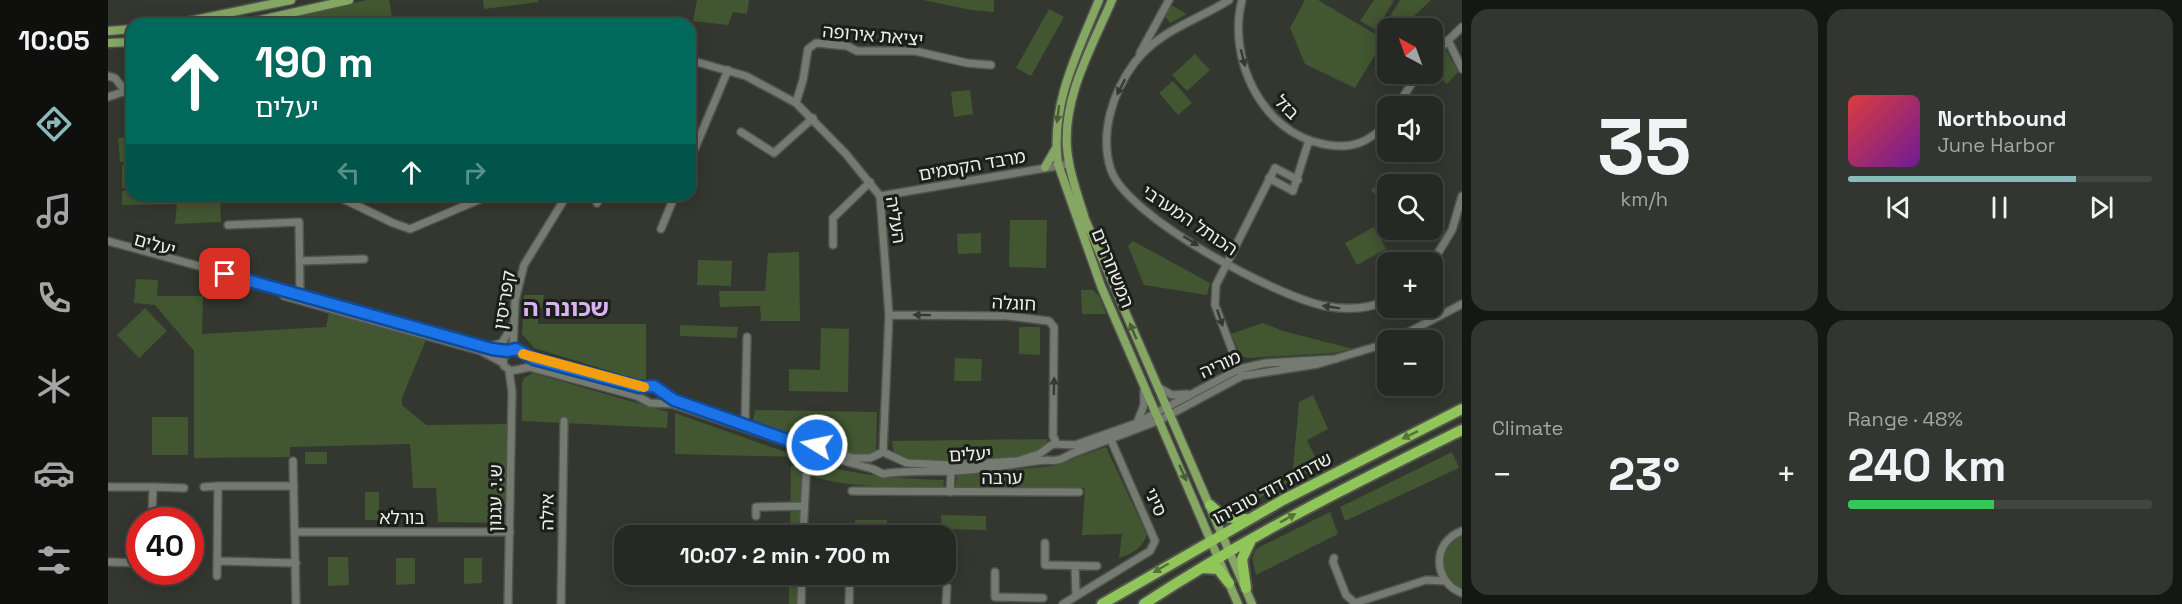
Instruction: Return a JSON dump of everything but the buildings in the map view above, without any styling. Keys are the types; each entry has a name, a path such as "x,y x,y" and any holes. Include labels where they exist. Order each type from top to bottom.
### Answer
{"highway":[{"name":"שדרות דוד טוביהו","path":"1102,604 1212,539 1462,409"},
{"name":"שדרות דוד טוביהו","path":"1144,604 1193,571 1230,550 1459,433"},
{"path":"1210,505 1224,517 1238,520 1249,519"},
{"path":"1246,588 1242,559 1253,538"},
{"path":"1193,571 1212,567 1222,573 1229,583"}],"main road":[{"path":"202,18 291,0"},
{"path":"268,18 349,0"},
{"name":"המשחררים","path":"1099,0 1060,98 1056,148 1058,164 1101,286 1212,539 1238,604"},
{"name":"המשחררים","path":"1112,0 1071,101 1067,128 1070,164 1085,219 1252,604"},
{"path":"108,31 126,30"},
{"path":"108,43 126,42"},
{"path":"1045,167 1056,148"}],"street":[{"path":"1135,62 1169,0"},
{"name":"הכותל המערבי","path":"1229,0 1174,28 1154,43 1135,62 1120,87 1108,122 1106,139 1111,170 1120,187 1144,210 1226,263 1292,296 1326,307 1360,308 1377,303"},
{"name":"בזל","path":"1242,0 1239,39 1241,56 1252,86 1282,125 1294,134 1335,147 1359,144 1370,140 1377,133"},
{"path":"274,2 276,16"},
{"path":"1157,24 1174,28"},
{"path":"1443,45 1462,27"},
{"path":"1448,40 1462,69"},
{"name":"יציאת אירופה","path":"796,103 803,80 808,49 816,43 847,46 857,51 915,51 966,63 991,65"},
{"name":"העליה","path":"696,62 728,70 762,83 796,103 813,118 870,182 879,196 889,315 883,452"},
{"path":"696,146 728,70"},
{"path":"108,76 115,78 126,88"},
{"path":"108,97 126,91"},
{"path":"741,132 774,153 813,118"},
{"path":"1269,178 1293,191 1309,140"},
{"name":"מרבד הקסמים","path":"879,196 1058,164 1070,164"},
{"path":"1240,373 1215,305 1216,285 1275,168 1298,180"},
{"path":"833,245 832,218 870,182"},
{"path":"1439,252 1452,230 1462,196"},
{"path":"347,201 393,224 410,229 476,201"},
{"name":"קפריסין","path":"503,363 510,350 518,284 524,265 563,201"},
{"path":"661,229 673,201"},
{"path":"228,225 299,222 300,295"},
{"name":"יעלים","path":"108,241 485,347 523,354"},
{"name":"יעלים","path":"108,246 481,351 503,363"},
{"path":"300,261 364,260"},
{"path":"1413,330 1460,306"},
{"name":"חוגלה","path":"889,315 1007,316 1049,321 1054,327 1053,436 1063,458"},
{"path":"485,347 502,343 513,324"},
{"path":"745,425 747,337"},
{"name":"מוריה","path":"1158,417 1192,393 1240,373 1277,362 1336,359 1377,346"},
{"path":"503,363 515,370 530,367 655,402 674,404 789,444 810,456 873,469 881,474 890,472 894,466 893,458 883,452 874,457 853,458 817,445 809,438 790,441 674,400 659,392 654,386 647,387 545,362 523,354 524,364 515,370"},
{"name":"ש.י. עגנון","path":"508,604 512,392 515,370"},
{"name":"מוריה","path":"1167,411 1240,373"},
{"path":"1137,423 1144,405 1143,382"},
{"path":"1156,385 1172,395 1192,393"},
{"path":"645,399 643,392 647,387"},
{"path":"655,402 659,392"},
{"path":"1059,445 1094,440 1158,417"},
{"path":"1063,458 1111,440 1158,417"},
{"name":"אילה","path":"561,604 564,421"},
{"name":"סיני","path":"1063,604 1150,550 1155,541 1111,440"},
{"path":"798,450 800,441"},
{"path":"803,525 810,456 817,445"},
{"name":"יעלים","path":"893,458 918,465 1017,461 1059,445"},
{"path":"1046,450 1050,461"},
{"path":"873,469 874,457"},
{"name":"יעלים","path":"890,472 951,471 1059,462 1063,458"},
{"path":"293,461 296,604"},
{"path":"950,492 951,471"},
{"path":"217,576 218,486"},
{"path":"204,488 294,486"},
{"path":"108,487 184,488"},
{"path":"152,507 153,487"},
{"name":"ערבה","path":"852,491 1079,492"},
{"path":"756,516 756,507 804,506"},
{"path":"1445,581 1439,565 1441,551 1446,542 1462,531"},
{"name":"בורלא","path":"295,532 510,532"},
{"path":"1045,543 1045,565 1097,566"},
{"path":"1334,558 1333,562 1346,595 1355,603 1426,580 1445,581 1462,593"},
{"path":"218,561 296,563"},
{"path":"108,562 126,563"},
{"path":"1426,580 1439,565"},
{"path":"1075,566 1076,596"},
{"path":"995,572 995,597 1025,601 1043,598"},
{"path":"801,604 802,585"},
{"path":"849,604 850,585"},
{"path":"946,587 946,604"}],"green space":[{"path":"367,0 389,0 392,18 285,18"},
{"path":"483,0 538,0 538,2 484,9"},
{"path":"697,0 749,0 747,14 733,12 728,25 696,21 696,18 694,18"},
{"path":"923,0 994,0 994,12 971,10"},
{"path":"1305,0 1318,0 1377,35 1377,52 1355,88 1305,64 1290,28"},
{"path":"1374,0 1394,0 1383,18 1377,18 1376,30 1360,21"},
{"path":"1400,0 1431,0 1412,18 1389,18"},
{"path":"1171,5 1187,14 1170,23 1164,15"},
{"path":"1049,9 1064,17 1031,76 1016,68"},
{"path":"1446,50 1458,72 1447,84 1443,81 1443,54"},
{"path":"1195,54 1210,70 1187,91 1172,75"},
{"path":"1173,81 1192,103 1178,115 1159,93"},
{"path":"970,90 973,114 954,117 951,92"},
{"path":"126,137 126,162 120,162 118,138"},
{"path":"122,165 126,165 126,188 122,188"},
{"path":"1377,185 1377,197 1371,190"},
{"path":"122,191 126,191 126,201 220,201 221,222 175,224 177,204 122,205"},
{"path":"1010,220 1047,220 1046,268 1009,267"},
{"path":"1374,227 1377,240 1381,240 1386,249 1357,265 1345,243"},
{"path":"981,233 981,253 958,254 957,234"},
{"path":"1133,241 1210,283 1207,295 1144,285 1128,246"},
{"path":"799,252 800,321 761,321 760,306 720,307 719,291 765,291 768,253"},
{"path":"698,260 732,261 731,286 697,285"},
{"path":"136,279 158,280 157,296 203,296 202,334 326,327 329,312 426,340 402,398 402,405 426,425 507,424 506,523 438,522 436,488 413,488 410,444 290,447 290,457 194,458 194,351 155,305 134,303"},
{"path":"1081,290 1093,290 1099,296 1106,314 1082,314"},
{"path":"524,295 544,295 542,308 538,310 538,324 646,324 646,382 534,348 522,334"},
{"path":"145,308 167,331 139,358 117,335"},
{"path":"1263,323 1283,331 1353,349 1334,353 1248,358 1241,356 1231,334"},
{"path":"680,325 738,327 737,338 680,336"},
{"path":"1019,327 1040,327 1040,355 1019,354"},
{"path":"821,328 849,329 848,392 789,391 789,369 820,370"},
{"path":"955,358 982,359 981,381 954,381"},
{"path":"533,373 668,412 667,428 522,421 522,383 524,378"},
{"path":"1313,395 1328,429 1307,440 1320,467 1259,498 1254,490 1293,469 1299,402"},
{"path":"755,410 877,412 876,453 866,458 821,446 818,440 810,435 797,439 752,426"},
{"path":"675,413 799,457 675,454"},
{"path":"152,417 188,417 188,455 152,455"},
{"path":"1047,439 1047,452 994,460 947,463 909,462 898,458 892,441"},
{"path":"1106,447 1147,535 1136,550 1119,558 1122,534 1082,535 1085,488 955,489 957,475 1053,466"},
{"path":"305,452 327,452 327,464 305,464"},
{"path":"1452,452 1459,468 1345,521 1340,507"},
{"path":"813,463 878,476 944,480 943,487 878,486 830,481 814,477"},
{"path":"802,464 800,525 790,525 791,466"},
{"path":"365,492 379,492 379,520 365,520"},
{"path":"1330,512 1338,534 1256,575 1252,558 1256,549"},
{"path":"941,515 986,516 986,530 956,529 956,525 941,525"},
{"path":"855,520 887,520 887,525 855,525"},
{"path":"1462,534 1462,590 1448,577 1442,562 1447,546"},
{"path":"328,557 348,557 349,585 328,586"},
{"path":"396,558 415,558 415,584 396,585"},
{"path":"464,558 482,558 482,583 464,584"},
{"path":"789,585 798,585 797,604 789,604"}],"slow traffic":[{"path":"523,354 534,359 644,387"}],"district":[{"name":"שכונה ה","path":"566,307"}],"route":[{"path":"225,274 492,349 507,351 516,349 534,359 639,387 654,386 663,395 674,400 790,441 810,438 817,445"}]}
